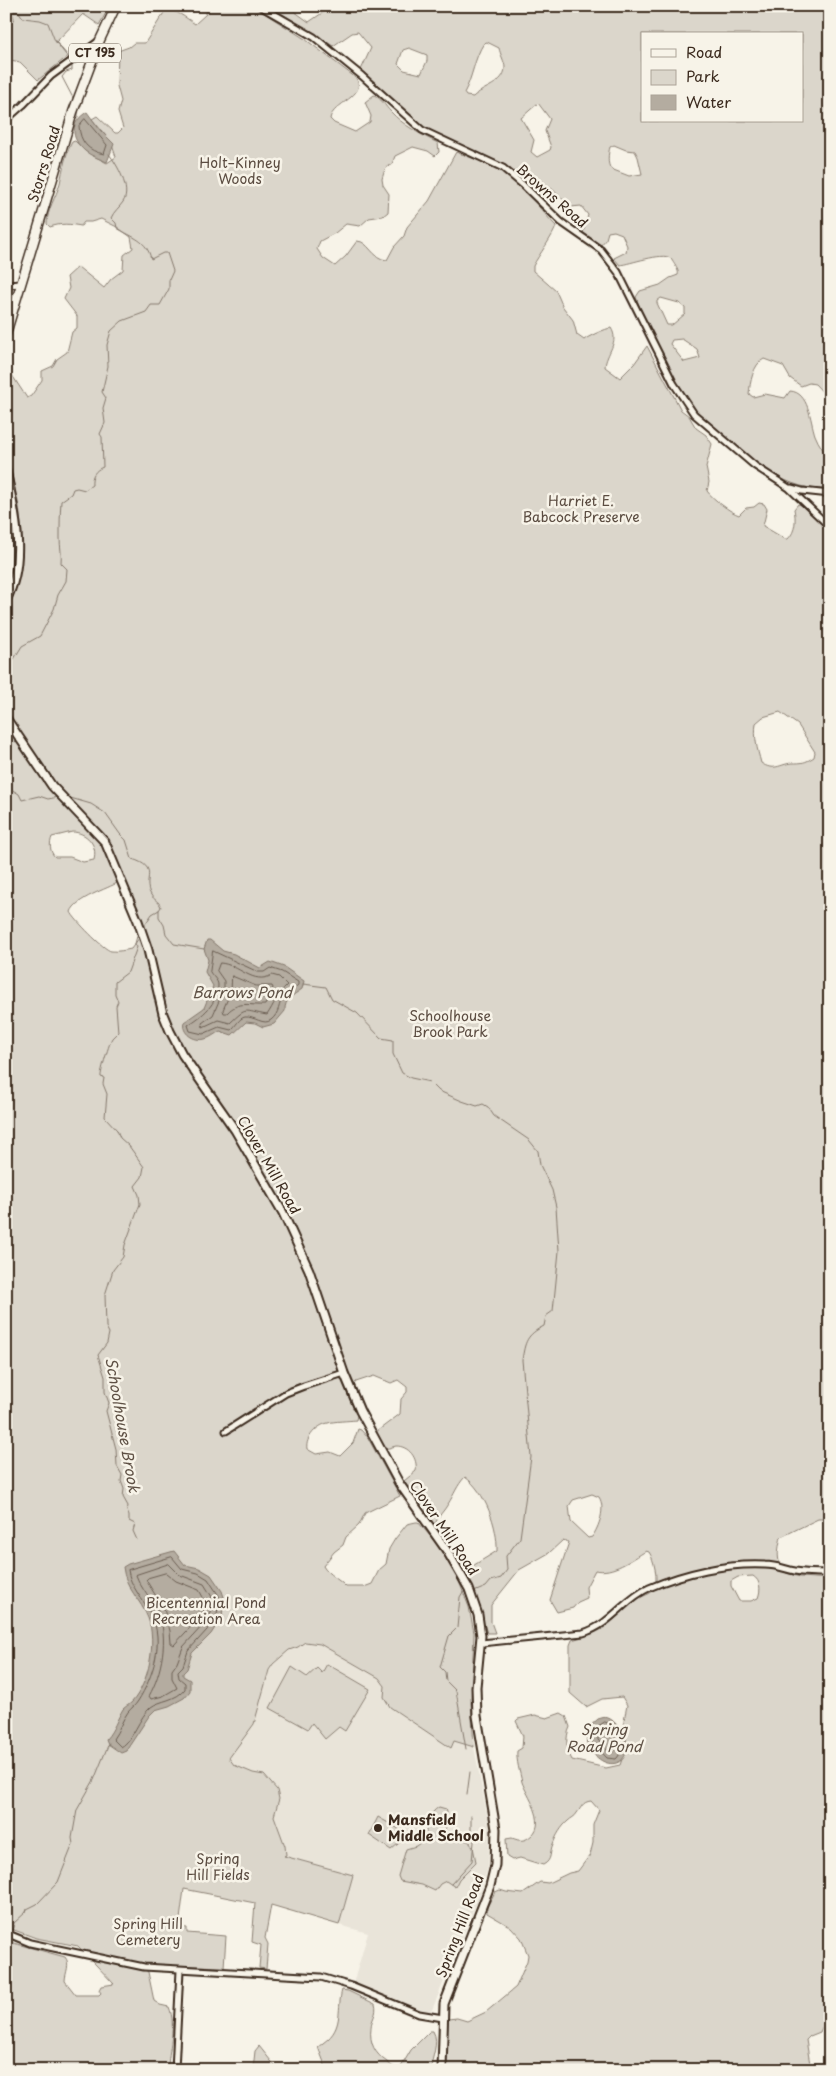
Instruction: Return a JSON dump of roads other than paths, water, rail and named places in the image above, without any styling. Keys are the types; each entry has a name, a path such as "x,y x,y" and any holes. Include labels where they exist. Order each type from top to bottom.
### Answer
{"main road":[{"name":"Storrs Road","path":"6,334 76,104 100,40 116,6"}],"street":[{"name":"Browns Road","path":"260,6 314,37 362,76 422,130 503,168 524,185 561,222 601,250 618,272 674,384 694,414 755,466 790,488 830,527"},
{"path":"6,120 71,59 100,40"},
{"path":"6,285 21,284"},
{"path":"6,471 14,508 17,541 17,562 10,594 6,600"},
{"path":"790,488 830,494"},
{"name":"Clover Mill Road","path":"6,718 52,786 105,842 148,950 163,1014 170,1031 182,1054 235,1130 284,1213 310,1270 344,1374 360,1411 399,1483 446,1551 469,1589 478,1615 481,1643"},
{"path":"226,1431 286,1393 344,1374"},
{"path":"481,1643 588,1632 606,1622 647,1589 697,1573 728,1567 764,1564 795,1571 830,1574"},
{"name":"Spring Hill Road","path":"442,2070 444,2004 490,1886 495,1864 496,1829 480,1744 477,1706 476,1688 481,1643"},
{"path":"6,1933 30,1943 144,1967 321,1976 351,1986 419,2014 443,2018"},
{"path":"175,2070 180,1970"}],"water":[{"path":"87,112 100,130 114,144 107,162 87,153 80,146 75,136 74,130 77,120"},
{"name":"Barrows Pond","path":"207,940 210,940 223,951 234,954 260,968 270,962 284,967 304,981 302,989 288,1000 285,1011 274,1024 263,1027 255,1023 246,1022 232,1035 220,1031 209,1038 201,1040 193,1038 186,1033 184,1022 204,1008 213,986 205,972 208,960 204,949"},
{"path":"174,1551 185,1565 199,1568 211,1575 224,1597 222,1617 211,1634 192,1653 187,1669 183,1673 183,1676 190,1680 190,1691 184,1698 169,1706 155,1710 126,1751 121,1753 108,1744 106,1739 123,1709 132,1702 143,1684 150,1662 152,1639 148,1618 130,1588 123,1567"},
{"name":"Spring Road Pond","path":"605,1717 615,1723 620,1729 625,1741 626,1751 624,1758 611,1764 594,1755 587,1744 589,1727 598,1719"}],"waterway":[{"name":"Schoolhouse Brook","path":"6,21 12,22 14,18 12,12 19,12 23,18 48,23 55,41 70,60"},
{"name":"Schoolhouse Brook","path":"72,63 72,70 66,72 62,77 73,98"},
{"name":"Schoolhouse Brook","path":"78,109 78,117"},
{"name":"Schoolhouse Brook","path":"6,664 14,659 22,646 40,636 66,581 67,569 61,563 61,501 71,494 73,489 85,490 92,485 94,474 103,467 102,437 100,434 105,423 103,408 106,398 102,392 108,366 107,345 111,331 122,321 146,312 151,305 160,305 169,289 169,280 173,271 167,253 151,259 143,243 117,228 116,223 111,218 123,202 126,191 119,170 109,154"},
{"name":"Schoolhouse Brook","path":"6,786 19,794 22,800 39,796 48,799 58,797"},
{"name":"Schoolhouse Brook","path":"67,797 91,804 105,813 126,840 132,859 146,866 149,874 148,884 151,895 161,907 152,914 144,926"},
{"path":"159,910 159,917 164,925 166,934 174,944 204,949"},
{"name":"Schoolhouse Brook","path":"137,1540 133,1531 135,1524 129,1521 128,1506 123,1497 122,1475 117,1466 116,1449 106,1411 109,1403 105,1392 105,1377 98,1355 107,1343 109,1333 106,1327 105,1295 113,1270 123,1257 125,1245 140,1204 135,1186 142,1177 144,1167 105,1117 107,1094 103,1084 104,1078 101,1077 111,1040 118,1032 116,1006 118,1001 115,994 115,982 128,972 137,947 135,944 138,932"},
{"path":"303,984 326,987 332,999 357,1013 381,1038 393,1040 393,1054 402,1073 411,1078 430,1082 439,1091 462,1101 477,1106 483,1104 488,1107 494,1116 529,1140 538,1151 540,1165 552,1190 556,1207 559,1251 553,1311 546,1316 544,1326 533,1333 527,1340 522,1360 531,1457 520,1538 506,1556 507,1570 501,1578 491,1581 486,1587 474,1592"},
{"path":"466,1592 463,1592 460,1597 457,1628 449,1636 440,1667 445,1672 446,1681 456,1691 466,1749"},
{"name":"Schoolhouse Brook","path":"12,1932 14,1923 27,1909 37,1904 58,1882 73,1844 72,1838 77,1810 94,1780 109,1743"},
{"path":"467,1795 470,1772"},
{"path":"451,1884 472,1861 474,1842 471,1833 471,1816"},
{"name":"Schoolhouse Brook","path":"6,1946 9,1939"}],"place":[{"name":"Mansfield Middle School","path":"378,1828"}],"park label":[{"name":"Holt–Kinney Woods","path":"240,172"},
{"name":"Harriet E. Babcock Preserve","path":"581,510"},
{"name":"Schoolhouse Brook Park","path":"450,1024"},
{"name":"Bicentennial Pond Recreation Area","path":"206,1612"},
{"name":"Spring Hill Fields","path":"218,1868"},
{"name":"Spring Hill Cemetery","path":"148,1932"}]}
